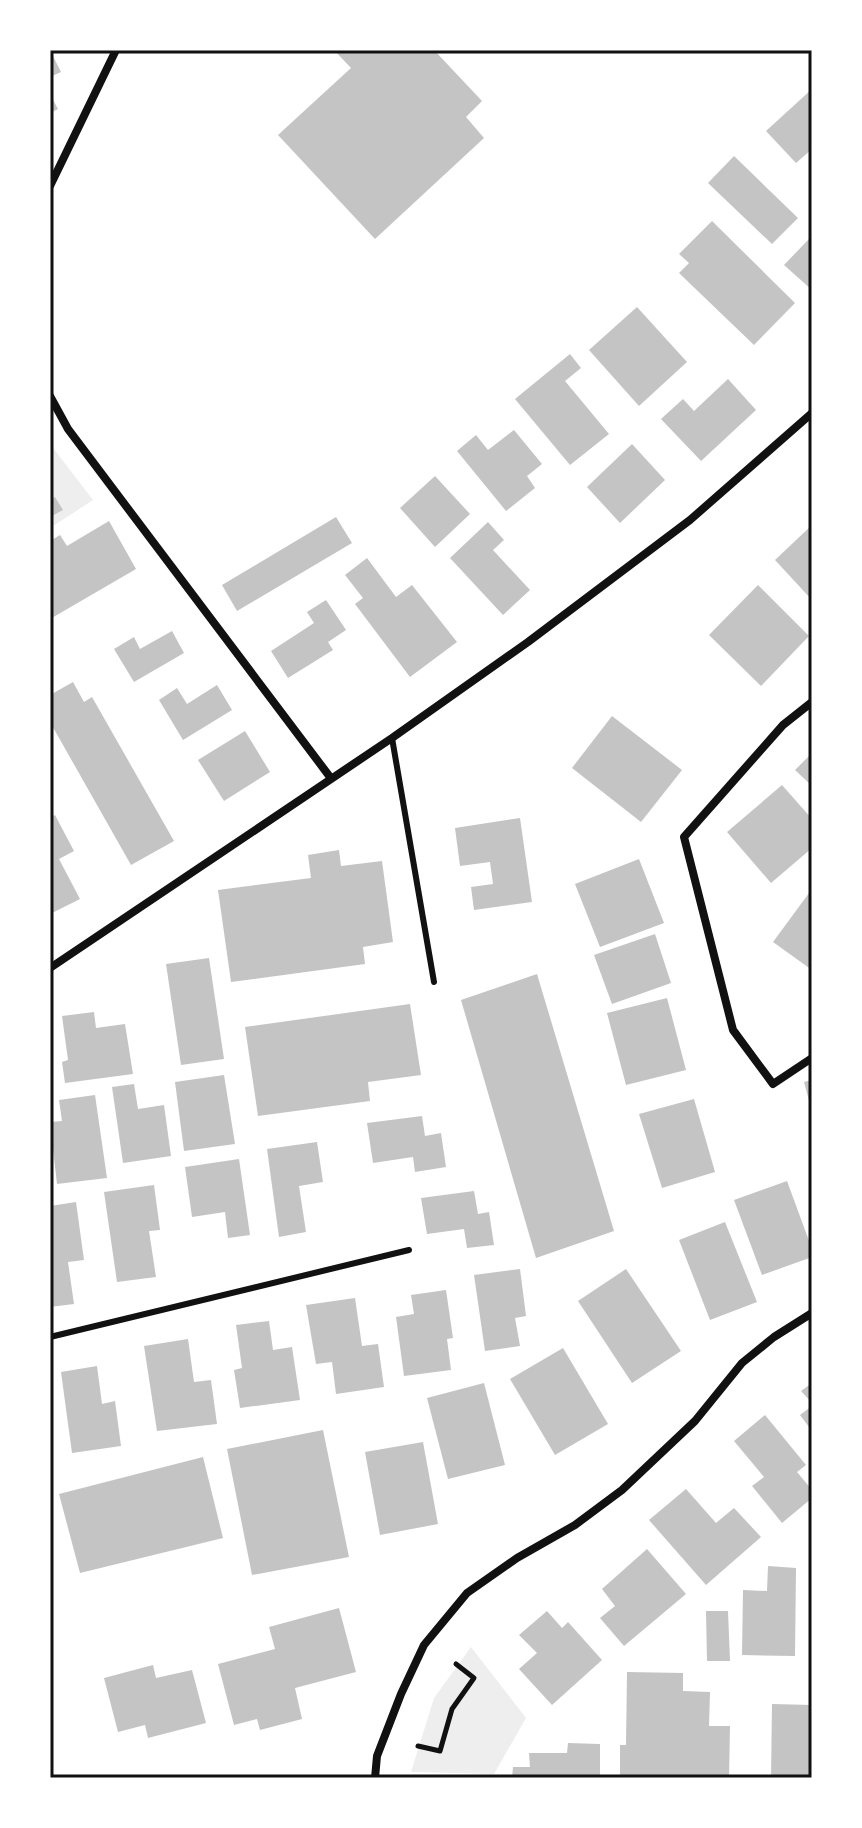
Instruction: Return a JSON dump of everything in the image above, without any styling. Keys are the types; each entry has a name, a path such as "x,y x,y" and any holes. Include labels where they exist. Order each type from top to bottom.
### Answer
{"street":[{"path":"50,186 116,50"},
{"path":"50,396 77,441 330,777"},
{"path":"50,968 392,738 528,642 690,520 812,413"},
{"path":"812,702 783,725 684,837 733,1030 773,1084 812,1058"},
{"path":"375,1778 377,1756 424,1645 467,1593 517,1558 575,1525 622,1490 695,1421 742,1363 774,1337 812,1313"}],"lane":[{"path":"392,738 434,982"},
{"path":"50,1337 409,1250"}],"path":[{"path":"385,1737 440,1751 452,1709 474,1678 458,1666"}],"shaded area":[{"path":"50,444 93,500 50,528"},
{"path":"471,1647 526,1718 494,1774 411,1772 434,1698"}],"building":[{"path":"50,50 61,72 50,77"},
{"path":"334,50 397,50 400,53 403,50 434,50 482,101 466,117 484,138 375,239 278,135 351,68"},
{"path":"812,89 812,149 796,163 766,131"},
{"path":"50,94 58,109 50,113"},
{"path":"734,156 798,218 772,244 708,183"},
{"path":"712,221 795,303 754,345 679,273 689,263 679,254"},
{"path":"809,239 812,242 812,290 784,265"},
{"path":"637,307 687,362 639,406 589,350"},
{"path":"570,354 581,368 565,381 609,434 570,465 515,399"},
{"path":"728,379 756,410 701,461 661,419 683,399 694,411"},
{"path":"514,430 542,464 527,476 535,488 506,511 457,451 476,435 488,450"},
{"path":"632,444 665,480 620,523 587,487"},
{"path":"435,476 470,514 435,547 400,508"},
{"path":"55,497 63,510 50,517 50,500"},
{"path":"336,517 352,543 237,611 222,585"},
{"path":"109,521 136,569 50,619 50,541 60,535 67,546"},
{"path":"488,522 504,540 493,550 530,590 503,615 450,558"},
{"path":"812,525 812,600 775,560"},
{"path":"367,558 396,597 412,585 457,642 410,677 355,604 363,598 345,575"},
{"path":"758,585 809,636 761,686 709,635"},
{"path":"326,600 346,630 328,642 333,650 288,678 271,651 314,623 307,612"},
{"path":"172,631 184,653 134,682 114,649 134,637 140,649"},
{"path":"73,682 84,702 92,697 174,841 131,865 50,722 50,695"},
{"path":"217,685 232,710 183,740 159,700 177,688 187,704"},
{"path":"612,716 682,770 641,822 572,768"},
{"path":"245,731 270,772 224,801 198,760"},
{"path":"812,753 812,786 795,770"},
{"path":"782,785 812,819 812,848 771,883 727,832"},
{"path":"55,815 74,851 59,859 80,899 50,914 50,818"},
{"path":"520,818 532,902 474,910 471,887 493,884 490,862 460,866 455,828"},
{"path":"339,850 341,866 382,861 393,942 363,947 365,964 231,982 218,890 311,878 308,855"},
{"path":"639,859 664,923 600,947 575,884"},
{"path":"812,889 812,970 773,942"},
{"path":"655,934 671,983 612,1004 594,955"},
{"path":"209,958 224,1059 181,1065 166,964"},
{"path":"537,974 614,1231 536,1258 461,1000"},
{"path":"667,998 686,1070 626,1085 607,1013"},
{"path":"410,1004 421,1075 368,1082 370,1101 258,1116 245,1027"},
{"path":"94,1012 96,1028 125,1024 133,1074 65,1083 62,1062 68,1060 62,1016"},
{"path":"224,1075 235,1144 184,1151 175,1082"},
{"path":"812,1080 812,1108 811,1108 804,1082"},
{"path":"134,1084 138,1109 164,1105 171,1156 123,1163 112,1087"},
{"path":"95,1095 107,1178 57,1184 50,1122 62,1121 59,1100"},
{"path":"694,1099 715,1172 662,1188 639,1114"},
{"path":"422,1116 425,1136 441,1133 446,1167 415,1172 413,1157 373,1163 367,1123"},
{"path":"317,1142 323,1182 299,1186 306,1232 279,1237 267,1149"},
{"path":"239,1159 250,1235 228,1238 225,1212 192,1217 185,1167"},
{"path":"787,1181 812,1249 812,1257 762,1275 734,1200"},
{"path":"154,1185 160,1230 149,1231 156,1277 117,1282 104,1192"},
{"path":"474,1191 478,1214 489,1212 494,1245 467,1248 464,1229 427,1234 421,1198"},
{"path":"76,1202 84,1260 68,1262 74,1304 50,1307 50,1206"},
{"path":"725,1222 757,1302 710,1320 679,1240"},
{"path":"520,1269 526,1316 515,1318 520,1346 485,1351 474,1275"},
{"path":"626,1269 681,1351 632,1383 578,1301"},
{"path":"446,1290 453,1338 447,1339 451,1370 404,1376 396,1317 414,1314 411,1295"},
{"path":"355,1298 362,1346 378,1344 384,1387 336,1394 332,1362 316,1364 306,1305"},
{"path":"269,1321 273,1350 292,1347 300,1400 240,1408 234,1370 242,1368 236,1325"},
{"path":"188,1339 194,1382 211,1380 217,1424 157,1431 144,1346"},
{"path":"563,1348 608,1424 555,1455 510,1379"},
{"path":"97,1366 102,1404 115,1401 121,1446 72,1453 61,1372"},
{"path":"484,1383 505,1465 448,1479 427,1398"},
{"path":"812,1383 812,1403 801,1391"},
{"path":"812,1406 812,1431 800,1415"},
{"path":"765,1415 806,1465 797,1472 812,1490 812,1498 782,1523 752,1486 764,1477 734,1441"},
{"path":"323,1430 349,1557 252,1575 227,1449"},
{"path":"423,1442 438,1524 380,1535 365,1452"},
{"path":"203,1457 223,1538 80,1573 59,1494"},
{"path":"686,1489 716,1523 734,1508 761,1537 706,1585 649,1520"},
{"path":"647,1549 686,1594 624,1646 600,1618 615,1606 602,1589"},
{"path":"768,1566 796,1568 795,1656 742,1655 743,1590 767,1591"},
{"path":"339,1608 356,1672 295,1688 302,1719 260,1730 257,1719 234,1725 218,1664 275,1649 269,1627"},
{"path":"547,1611 562,1628 568,1622 602,1660 552,1705 519,1669 537,1653 519,1635"},
{"path":"706,1611 728,1611 730,1661 707,1661"},
{"path":"153,1665 156,1678 192,1670 206,1723 148,1738 145,1725 118,1732 104,1678"},
{"path":"627,1672 683,1673 683,1691 710,1692 709,1726 730,1726 729,1778 620,1778 620,1745 626,1745"},
{"path":"772,1704 812,1705 812,1778 771,1778"},
{"path":"568,1743 600,1744 600,1778 512,1778 513,1767 530,1767 529,1753 567,1753"}]}
